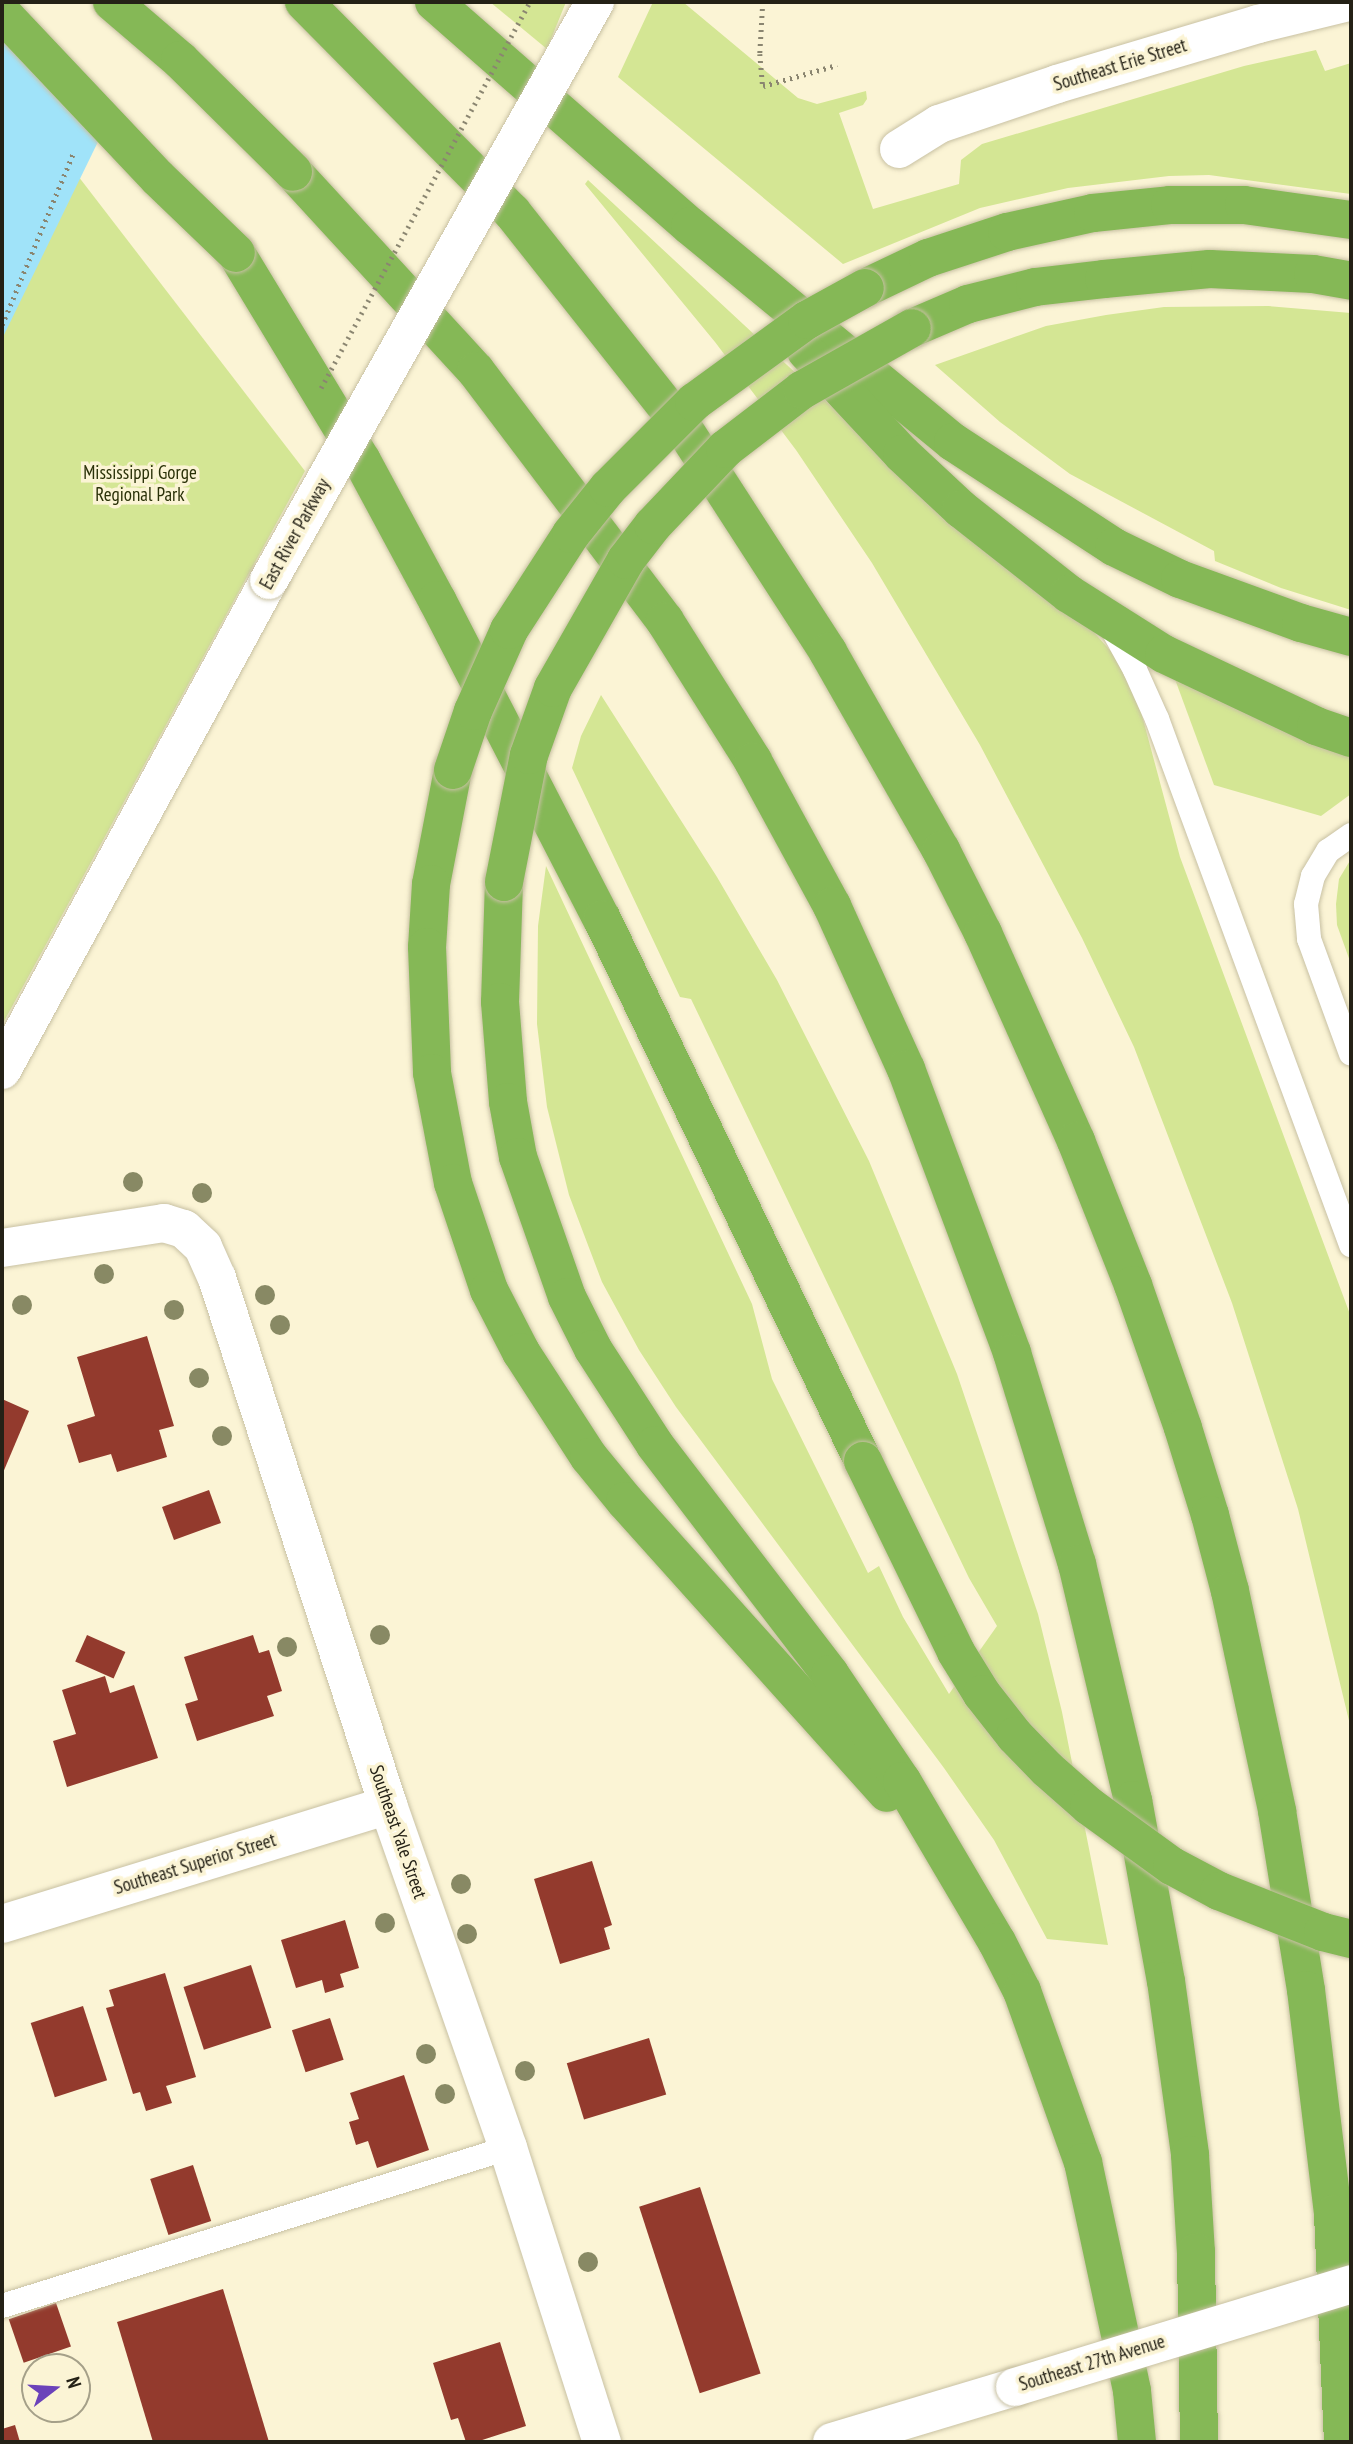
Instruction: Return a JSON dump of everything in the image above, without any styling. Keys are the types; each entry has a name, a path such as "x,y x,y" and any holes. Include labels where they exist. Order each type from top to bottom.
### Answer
{"highway":[{"path":"112,2 180,60 293,172 360,241 476,370 665,621 754,761 832,906 906,1069 1012,1353 1077,1564 1133,1800 1166,1981 1190,2155 1196,2252 1199,2442"},
{"path":"304,2 512,212 550,255 684,429 828,652 941,850 982,933 1076,1142 1133,1285 1210,1515 1230,1591 1277,1811 1306,1990 1331,2194 1337,2260 1343,2442"},
{"path":"434,2 690,226 953,442 1114,547 1180,579 1301,623 1351,637"},
{"path":"2,13 158,178 236,253 355,450 437,600 602,919 956,1652 982,1694 1015,1736 1047,1769 1088,1806 1172,1866 1219,1891 1323,1932 1351,1939"},
{"path":"962,1881 589,1457 534,1374 489,1290 453,1183 432,1073 427,947 433,872 453,770 473,711 509,630 571,534 608,488 704,394 797,327 865,288 928,258 1007,232 1093,213 1170,205 1244,205 1351,220"},
{"path":"690,226 902,454 961,509 1069,594 1164,654 1316,726 1351,738"},
{"path":"1137,2442 1129,2379 1083,2162 1022,1991 962,1881 902,1781 830,1674 636,1418 593,1349 567,1297 525,1182 508,1102 500,1002 504,882 528,755 553,688 626,560 653,525 725,449 802,390 912,328 968,304 1035,287 1210,269 1313,274 1351,281"}],"street":[{"name":"East River Parkway","path":"2,1070 269,580 595,2"},
{"name":"Southeast Erie Street","path":"899,149 939,124 1254,13 1348,2"},
{"name":"Southeast Yale Street","path":"2,1248 164,1223 184,1229 203,1247 216,1278 388,1805 508,2148 601,2442"},
{"name":"Southeast Superior Street","path":"2,1924 388,1805"},
{"name":"Southeast 27th Avenue","path":"832,2442 1351,2284"}],"lane":[{"path":"1107,619 1135,670 1157,719 1351,1244"},
{"path":"1351,835 1328,851 1313,876 1306,904 1309,939 1351,1054"},
{"path":"2,2306 508,2148"}],"path":[{"path":"317,396 530,2"},
{"path":"763,2 760,54 763,86 837,65"},
{"path":"2,325 75,151"}],"green space":[{"path":"490,2 566,2 547,49"},
{"path":"653,2 683,2 798,98 817,104 866,91 867,99 863,105 839,113 873,209 959,184 961,160 982,144 1244,66 1316,50 1325,71 1351,63 1351,194 1209,175 1169,176 1068,188 980,208 843,264 618,77"},
{"name":"Mississippi Gorge Regional Park","path":"45,133 305,471 2,1025 2,253"},
{"path":"588,180 929,497 1091,629 1124,666 1140,708 1180,857 1351,1317 1351,1729 1298,1509 1232,1303 1134,1047 1082,938 980,745 872,563 796,450 715,342 585,184"},
{"path":"1268,306 1351,313 1351,610 1281,588 1215,561 1214,551 1070,474 1000,422 935,365 1046,326 1106,315 1164,307"},
{"path":"1169,663 1351,742 1351,794 1321,816 1214,785"},
{"path":"601,695 717,877 777,980 869,1161 957,1374 1038,1614 1062,1712 1108,1945 1047,1939 994,1840 944,1768 676,1407 639,1350 602,1282 569,1195 547,1107 537,1024 538,926 546,866 752,1304 772,1379 868,1573 879,1566 903,1617 949,1694 997,1626 969,1578 691,999 680,997 572,768 581,736"},
{"path":"1351,859 1351,964 1337,925 1336,904 1339,879"}],"water":[{"path":"2,2 166,2 2,339"}],"pier":[{"path":"2,2 170,2 105,136"}],"building":[{"path":"147,1336 174,1426 159,1430 167,1457 117,1472 111,1454 79,1463 67,1425 95,1416 77,1357"},
{"path":"2,1399 29,1411 2,1475"},
{"path":"209,1490 221,1523 174,1540 162,1507"},
{"path":"87,1635 125,1652 114,1679 75,1661"},
{"path":"253,1635 259,1653 269,1650 282,1691 267,1696 274,1716 197,1741 185,1704 198,1700 184,1657"},
{"path":"105,1676 110,1693 134,1685 158,1758 67,1787 53,1741 76,1734 62,1690"},
{"path":"592,1861 612,1925 604,1928 610,1949 560,1964 534,1879"},
{"path":"345,1920 359,1968 340,1974 344,1987 325,1993 322,1980 296,1988 281,1940"},
{"path":"251,1965 271,2028 204,2050 183,1987"},
{"path":"165,1973 196,2077 166,2086 172,2103 146,2111 140,2092 133,2094 106,2008 114,2006 109,1990"},
{"path":"83,2006 107,2080 55,2097 31,2023"},
{"path":"330,2018 344,2060 306,2072 292,2030"},
{"path":"649,2038 666,2094 584,2120 567,2063"},
{"path":"404,2075 429,2150 377,2168 368,2141 356,2145 349,2122 359,2119 350,2093"},
{"path":"193,2165 211,2221 168,2235 150,2179"},
{"path":"700,2187 761,2373 700,2393 639,2207"},
{"path":"223,2289 269,2442 153,2442 117,2322"},
{"path":"56,2303 71,2346 52,2353 21,2355 9,2319"},
{"path":"500,2342 526,2426 476,2442 466,2442 458,2418 451,2420 433,2363"},
{"path":"15,2425 20,2442 2,2442 2,2429"}]}
